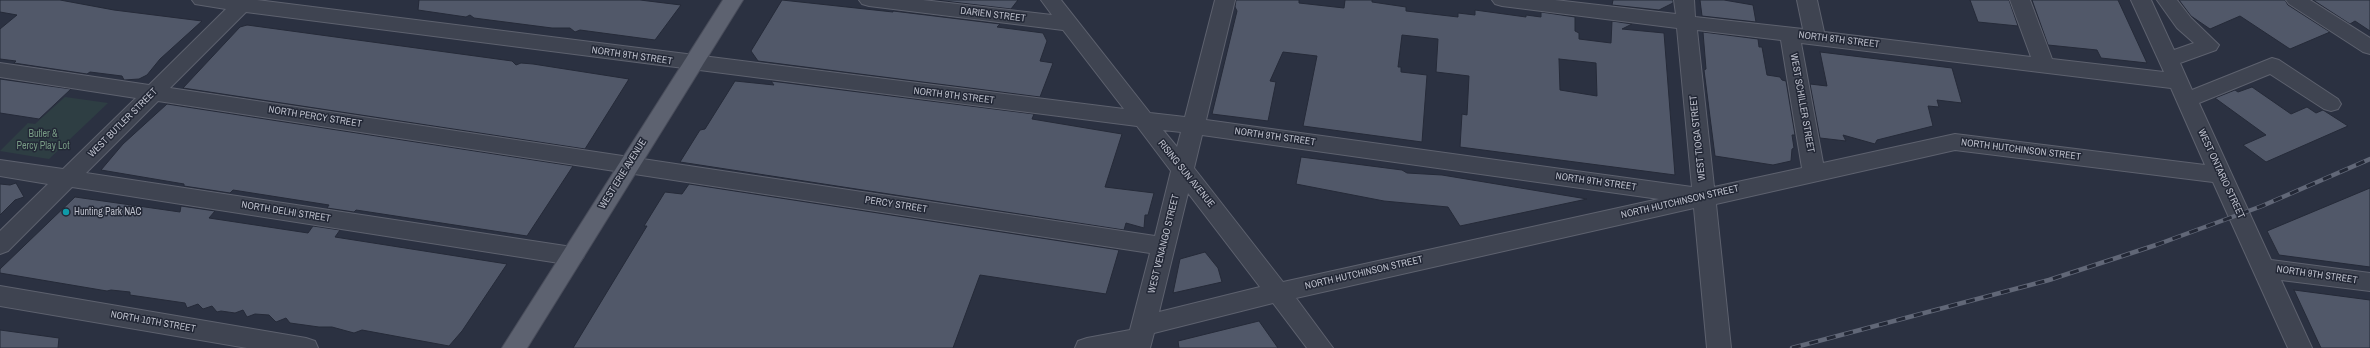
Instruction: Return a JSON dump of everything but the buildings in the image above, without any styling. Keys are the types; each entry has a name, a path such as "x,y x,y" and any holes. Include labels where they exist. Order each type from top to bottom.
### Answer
{"main road":[{"name":"WEST ERIE AVENUE","path":"514,348 733,0"}],"street":[{"name":"NORTH 9TH STREET","path":"202,0 244,2 693,64 1142,119 1704,197"},
{"name":"DARIEN STREET","path":"869,0 1070,24"},
{"name":"RISING SUN AVENUE","path":"1051,0 1321,348"},
{"name":"WEST VENANGO STREET","path":"1141,337 1225,0"},
{"name":"NORTH 8TH STREET","path":"1502,0 2176,81"},
{"name":"WEST TIOGA STREET","path":"1684,0 1719,348"},
{"path":"1807,0 1815,38"},
{"path":"2020,0 2044,64"},
{"name":"WEST ONTARIO STREET","path":"2141,0 2176,81 2187,100 2300,348"},
{"path":"2167,0 2184,23 2209,45 2167,60"},
{"path":"2296,0 2370,47"},
{"name":"WEST BUTLER STREET","path":"0,245 244,2"},
{"name":"WEST SCHILLER STREET","path":"1790,35 1814,172"},
{"path":"2187,100 2272,65 2331,104"},
{"name":"NORTH PERCY STREET","path":"0,70 629,165"},
{"name":"NORTH HUTCHINSON STREET","path":"1087,348 1141,337 1279,292 1814,172 1955,142 2221,175"},
{"name":"PERCY STREET","path":"629,165 1163,246"},
{"name":"NORTH DELHI STREET","path":"0,168 572,256"},
{"name":"NORTH 9TH STREET","path":"2263,268 2370,282"},
{"name":"NORTH 10TH STREET","path":"0,296 306,348"}],"green space":[{"name":"Butler & Percy Play Lot","path":"65,97 108,103 49,159 0,151 28,123 35,124"}],"railway":[{"path":"1792,348 2049,280 2156,245 2262,206 2370,159"}],"place":[{"name":"Hunting Park NAC","path":"66,212"}]}
